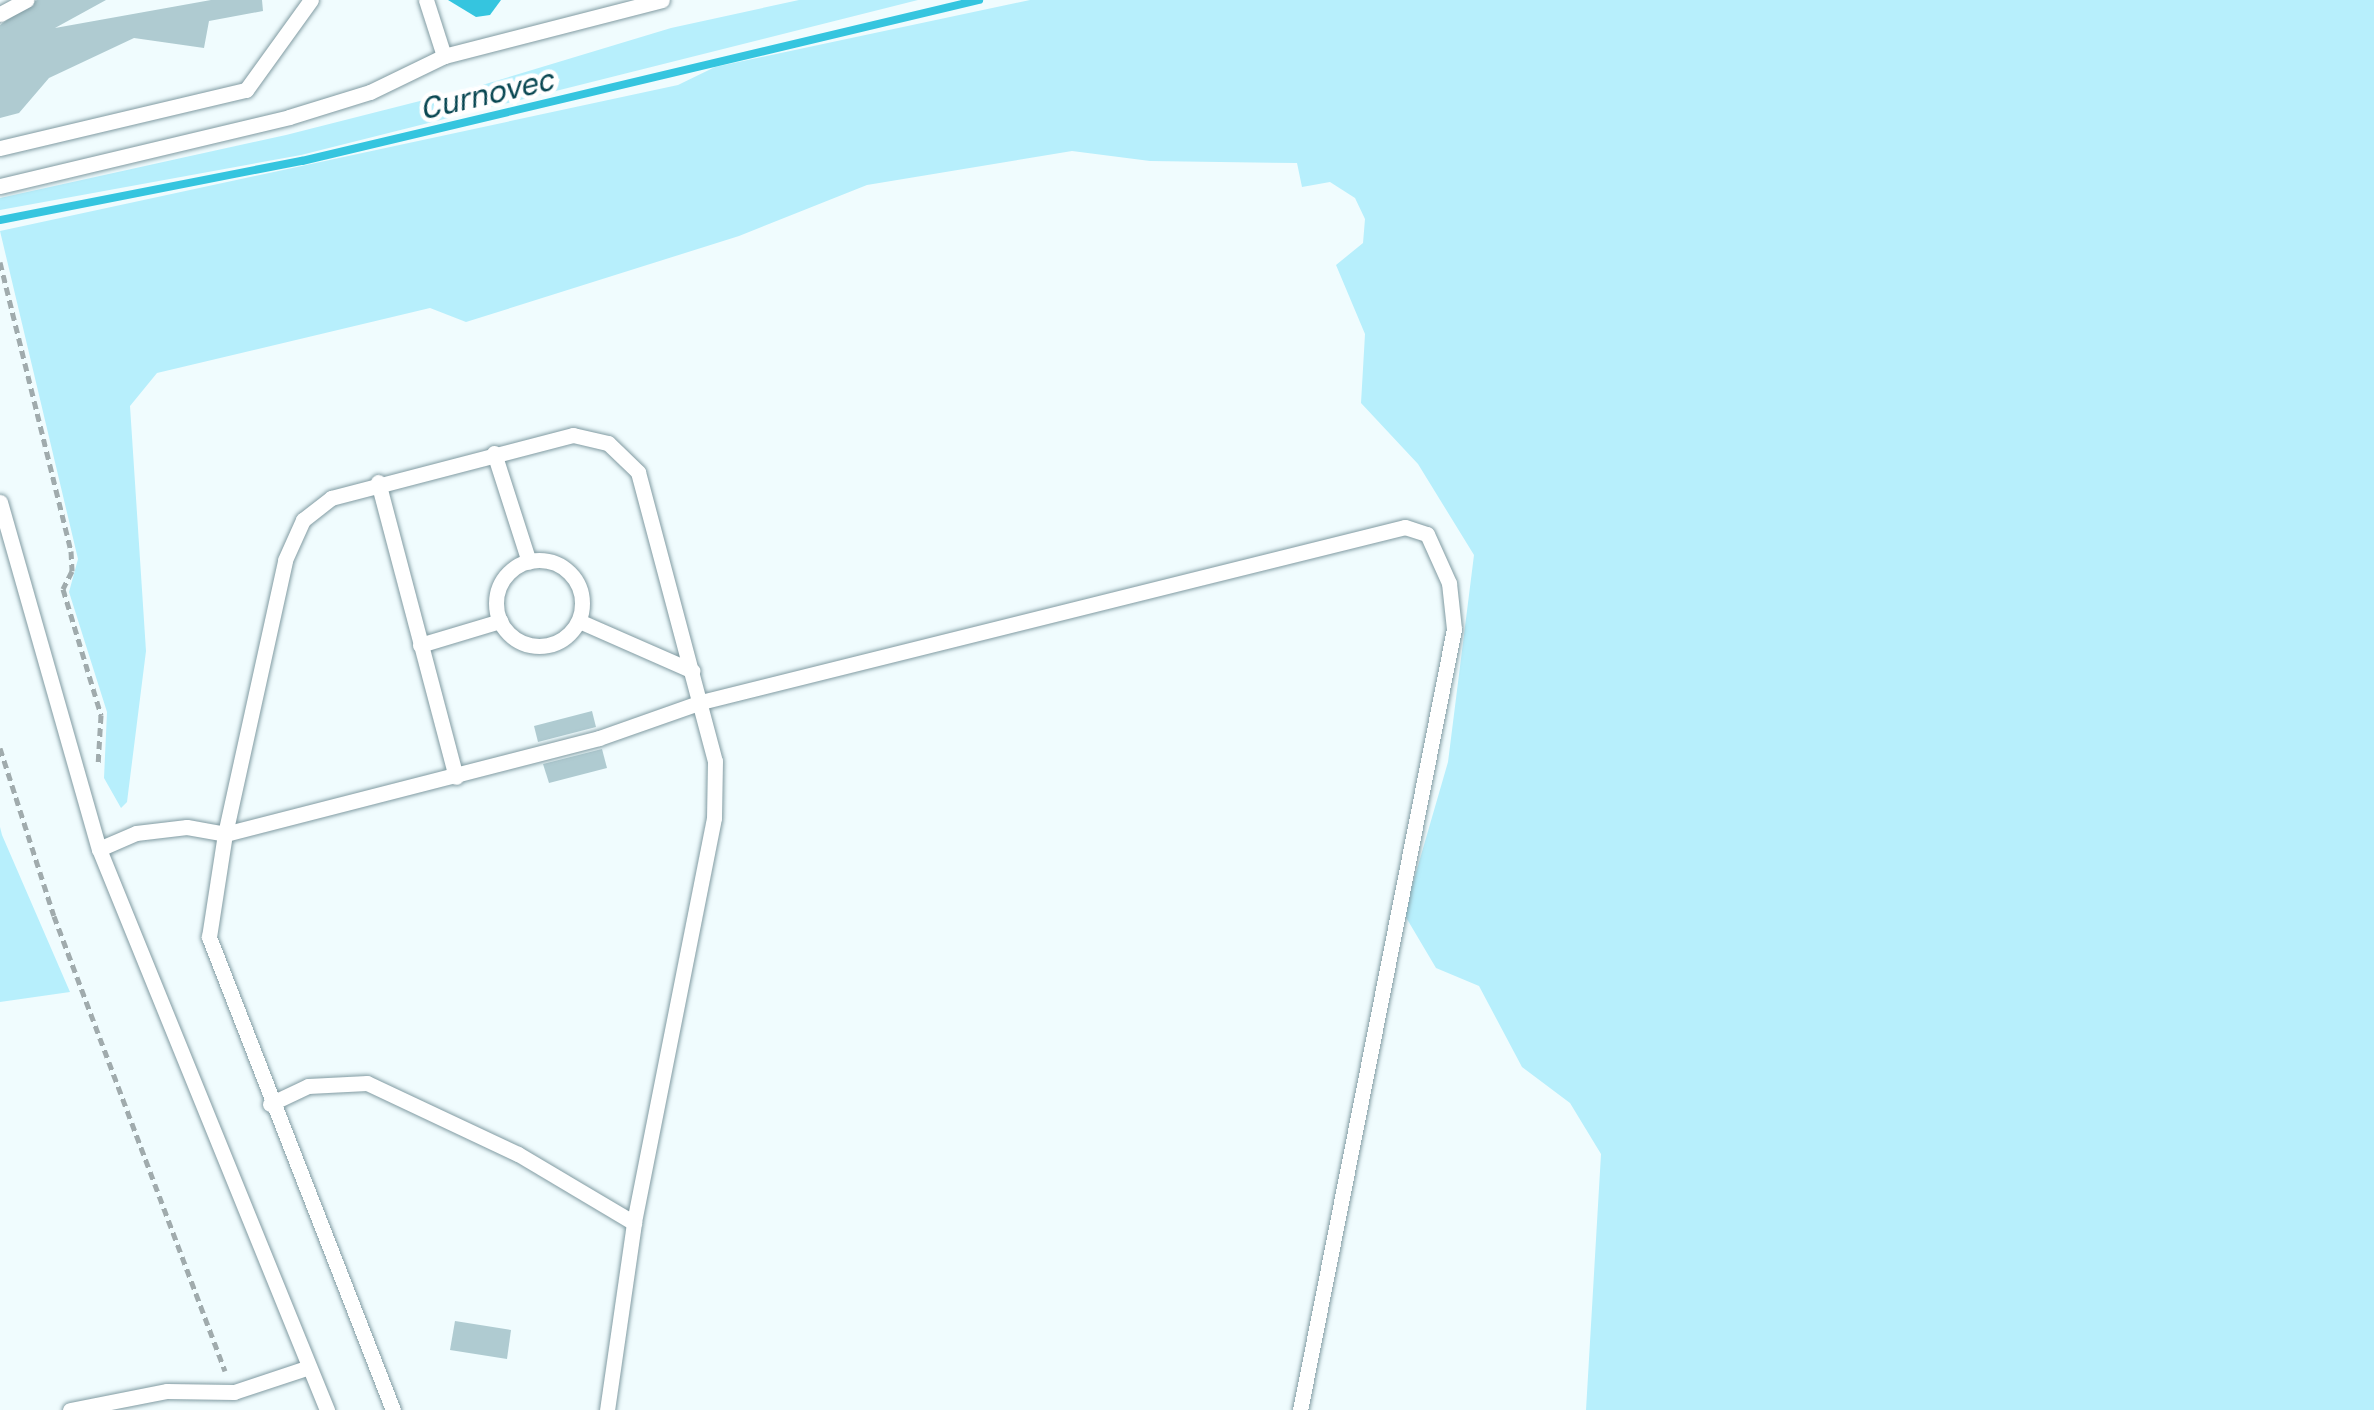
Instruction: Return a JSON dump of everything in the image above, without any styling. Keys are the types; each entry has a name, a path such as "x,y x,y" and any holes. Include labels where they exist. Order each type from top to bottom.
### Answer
{"lane":[{"path":"0,14 26,0"},
{"path":"0,148 246,90 310,0"},
{"path":"426,0 444,56"},
{"path":"0,186 289,118 370,92 444,56 662,0"},
{"path":"394,1410 270,1104 209,938 226,834 285,560 304,520 331,498 378,482 573,436 608,443 638,472 715,761 714,818 634,1223 607,1410"},
{"path":"494,453 529,562"},
{"path":"378,482 456,778"},
{"path":"0,502 99,850 327,1410"},
{"path":"99,850 136,834 187,828 226,834 456,778 701,702 1405,527 1427,534 1448,583 1454,629 1300,1410"},
{"path":"529,562 568,571 582,594 578,621 546,646 519,642 500,622 500,585 529,562"},
{"path":"578,621 693,671"},
{"path":"420,644 500,622"},
{"path":"270,1104 308,1086 367,1084 518,1154 634,1223"},
{"path":"70,1410 167,1391 234,1392 309,1367"}],"path":[{"path":"0,262 72,551 72,570 63,589 102,715 97,775"},
{"path":"0,748 54,916 234,1392"}],"shaded area":[{"path":"799,0 918,0 301,155 0,210 0,198 286,135 479,86 671,28"},
{"path":"1030,0 2374,0 2374,1410 1586,1410 1601,1154 1570,1103 1522,1067 1479,986 1436,968 1404,914 1448,762 1474,555 1418,464 1361,403 1365,334 1336,265 1363,243 1365,219 1355,198 1330,182 1302,187 1297,163 1150,161 1072,151 867,185 739,236 466,322 430,308 157,373 130,406 146,651 127,802 121,808 104,778 107,712 69,592 78,559 0,231 678,85 715,67"},
{"path":"0,827 2,835 70,992 0,1002"}],"water":[{"path":"448,0 501,0 490,15 476,17"}],"building":[{"path":"37,0 106,0 55,28 211,0 262,0 263,11 209,21 204,48 134,38 49,78 19,113 0,118 0,25"},
{"path":"592,711 596,727 538,742 534,726"},
{"path":"602,749 607,768 549,783 543,764"},
{"path":"455,1321 511,1330 507,1359 450,1350"}],"waterway":[{"name":"Curnovec","path":"0,220 302,161 979,0"}]}
